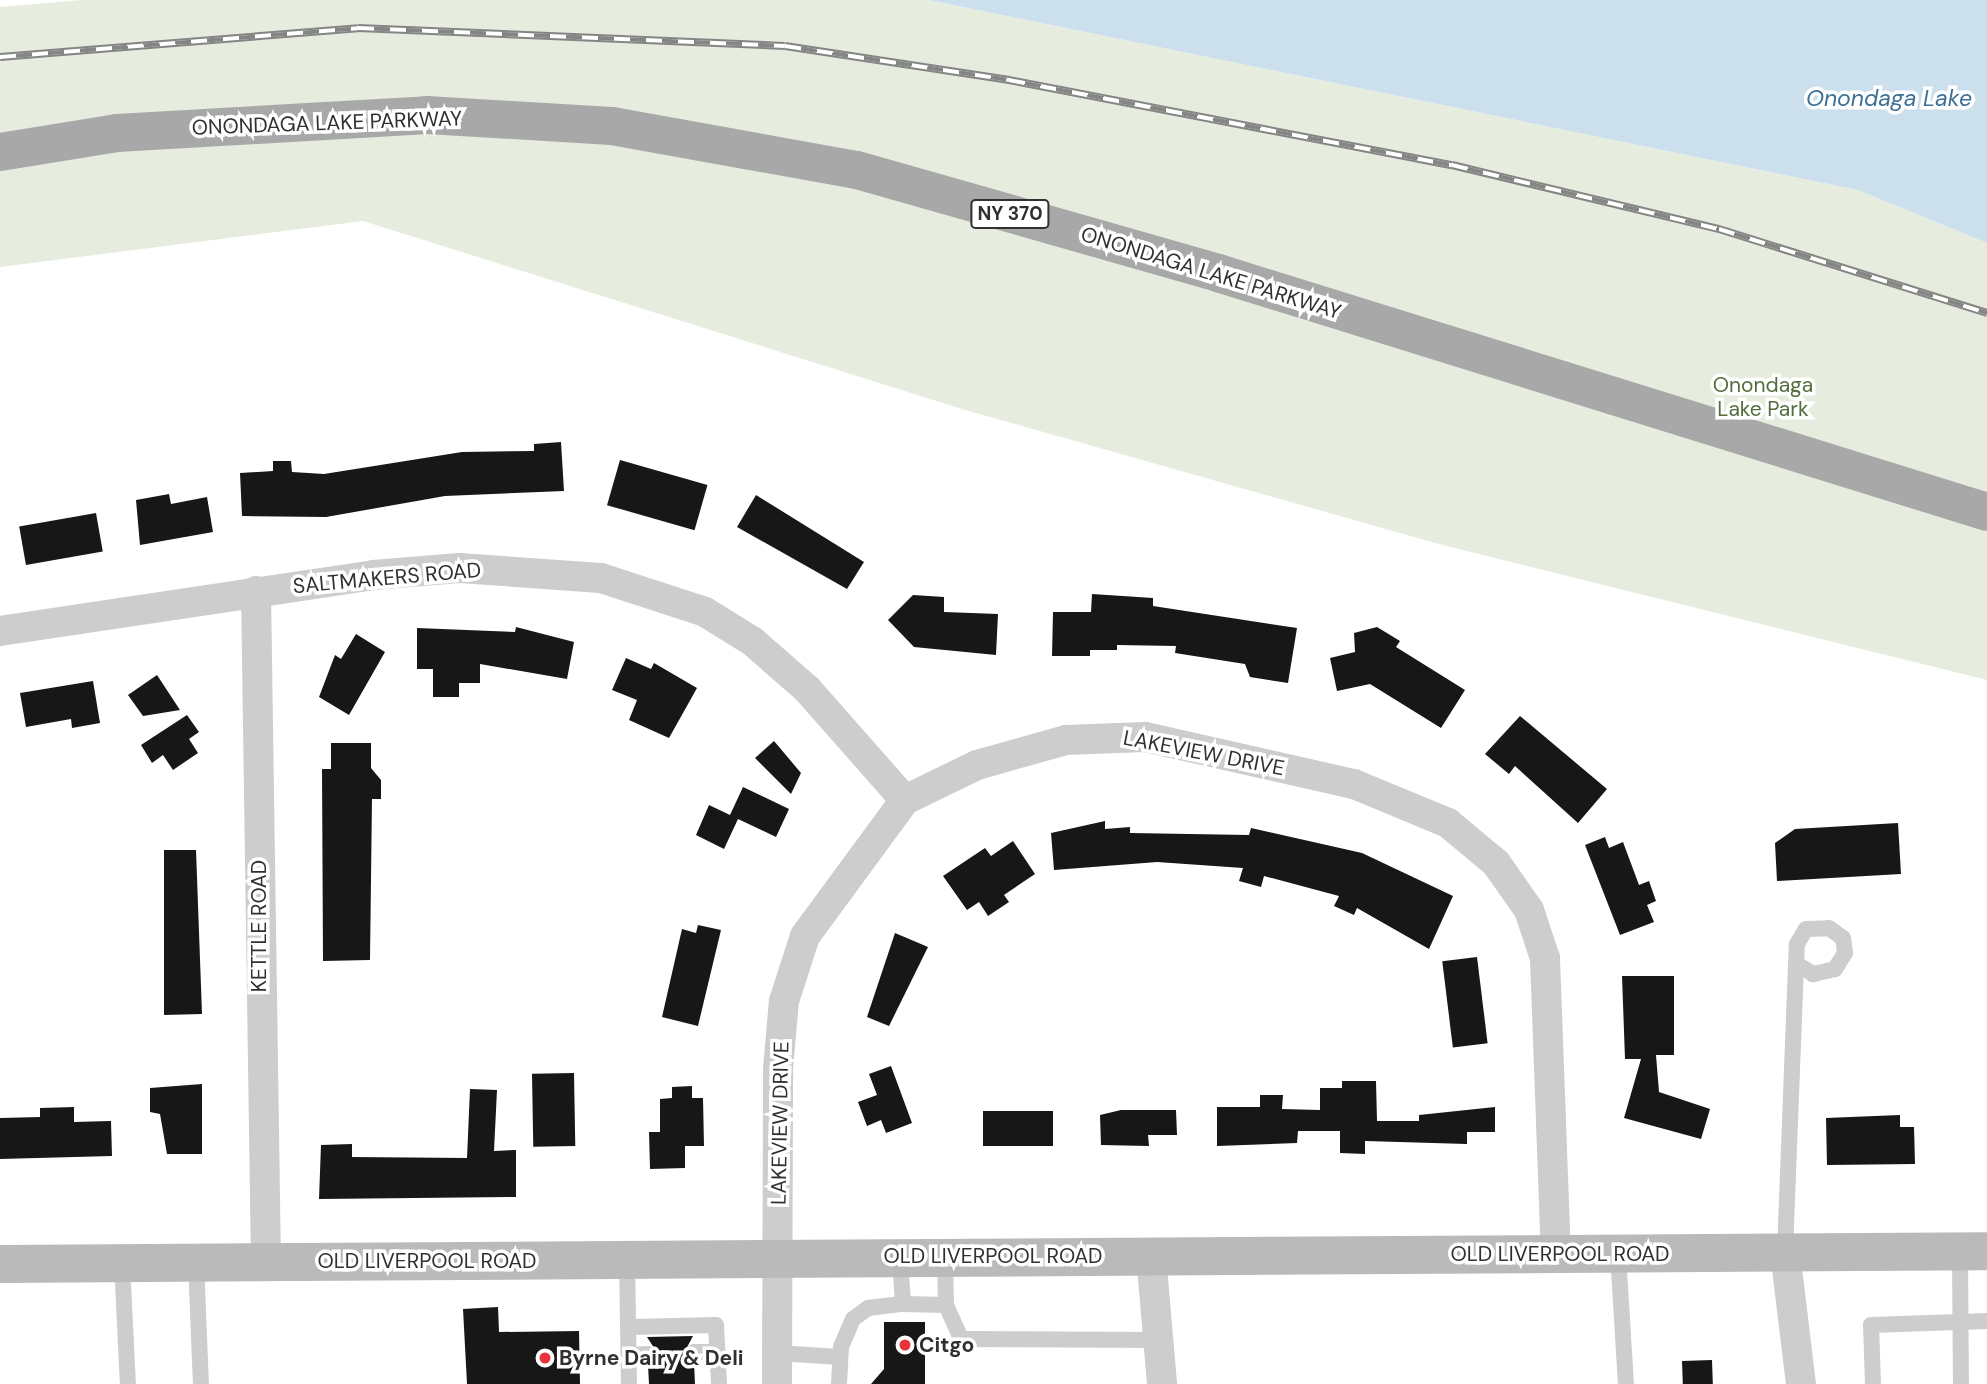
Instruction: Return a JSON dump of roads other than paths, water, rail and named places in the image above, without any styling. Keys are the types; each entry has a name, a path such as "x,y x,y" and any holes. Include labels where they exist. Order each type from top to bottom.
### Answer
{"main road":[{"name":"ONONDAGA LAKE PARKWAY","path":"0,152 117,133 427,115 612,126 857,170 1218,273 1987,512"},
{"name":"OLD LIVERPOOL ROAD","path":"0,1264 1974,1251"}],"street":[{"name":"SALTMAKERS ROAD","path":"0,631 256,591 460,568 540,569 646,590 705,612 752,641 807,689 905,800"},
{"name":"KETTLE ROAD","path":"256,591 266,1262"},
{"name":"LAKEVIEW DRIVE","path":"777,1384 784,1002 805,936 905,800 1023,749 1118,734 1354,784 1472,839 1529,910 1545,958 1556,1254"},
{"path":"1785,1252 1801,1384"},
{"path":"1151,1255 1162,1384"}],"lane":[{"path":"1785,1252 1797,964"},
{"path":"1961,1384 1960,1321 1974,1251"},
{"path":"1618,1254 1626,1384"},
{"path":"900,1257 903,1304"},
{"path":"945,1258 946,1305 953,1329 976,1344 1158,1340"},
{"path":"627,1259 629,1384"},
{"path":"196,1262 201,1384"},
{"path":"122,1263 128,1384"},
{"path":"839,1384 839,1357 853,1319 868,1308 903,1304 946,1305"},
{"path":"1873,1384 1871,1325 1987,1321"},
{"path":"629,1327 716,1325 719,1384"},
{"path":"694,1352 718,1352"},
{"path":"777,1353 839,1357"},
{"path":"629,1355 648,1354"}],"water":[{"name":"Onondaga Lake","path":"929,0 1987,0 1987,243 1858,190"}],"railway":[{"path":"0,57 358,28 785,46 1009,80 1452,165 1719,229 1987,313"}],"place":[{"name":"Citgo","path":"905,1345"},
{"name":"Byrne Dairy & Deli","path":"545,1358"}],"park label":[{"name":"Onondaga Lake Park","path":"1763,397"}]}
